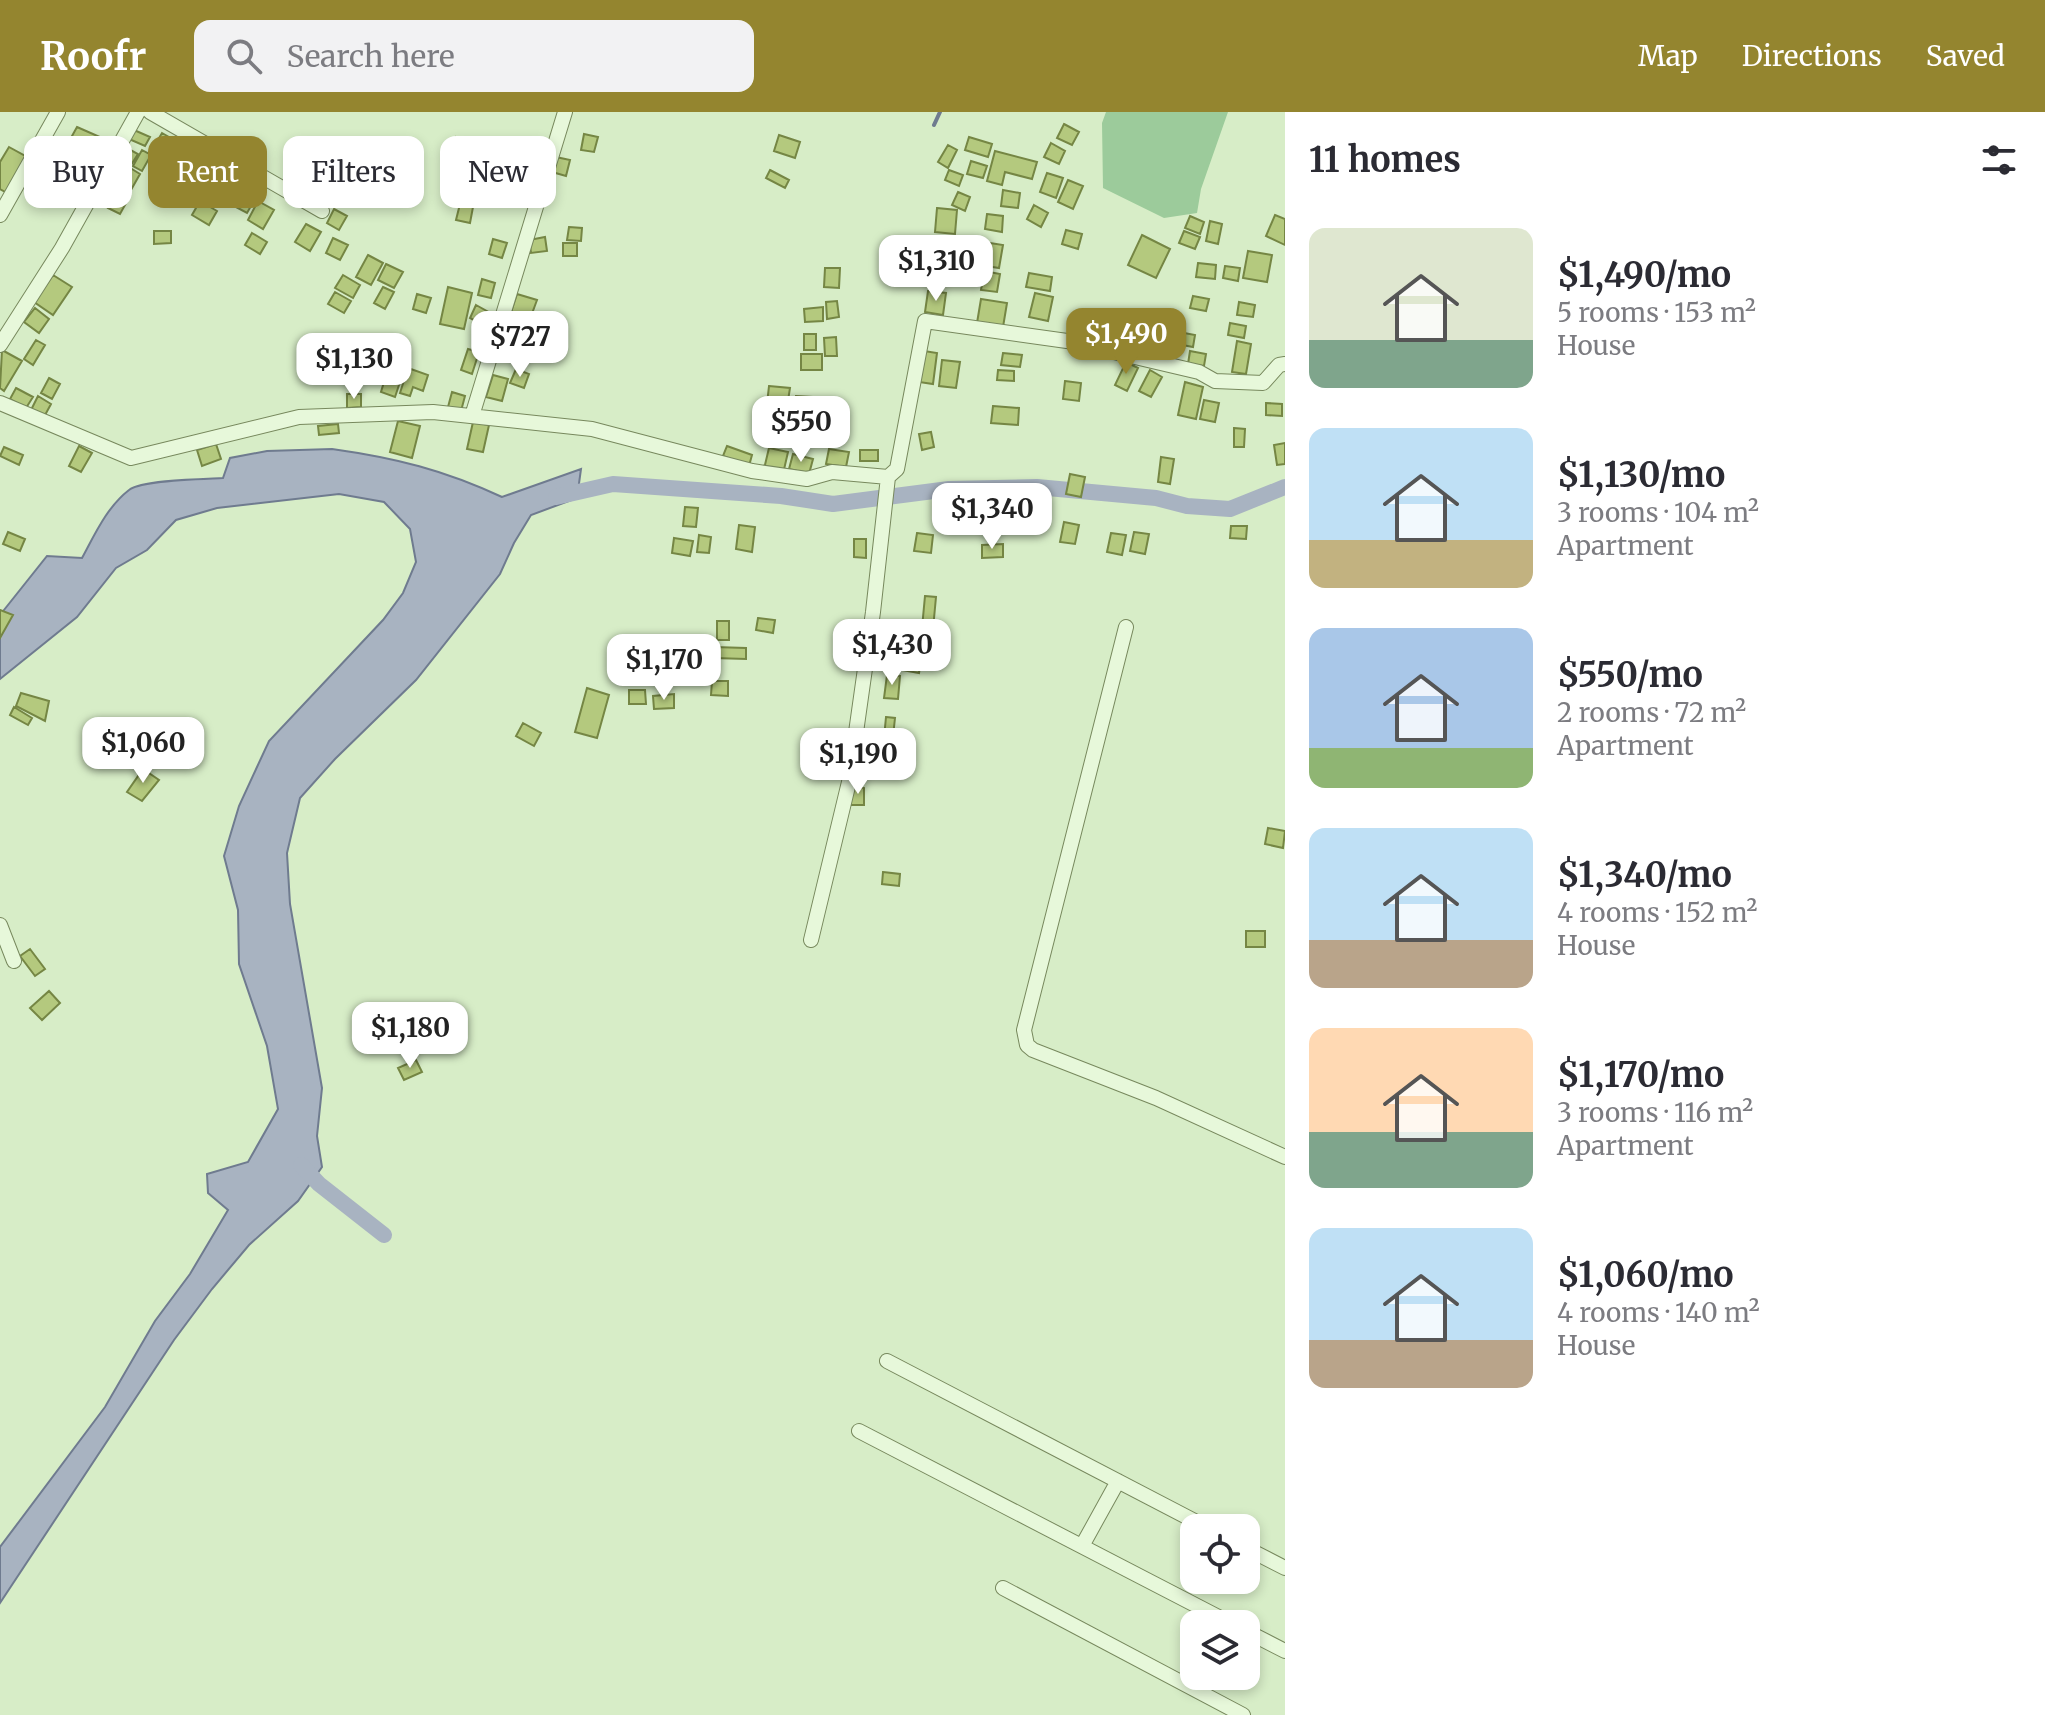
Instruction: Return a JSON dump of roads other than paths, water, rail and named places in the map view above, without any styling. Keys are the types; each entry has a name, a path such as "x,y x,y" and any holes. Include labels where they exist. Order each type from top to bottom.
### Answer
{"street":[{"path":"0,215 58,112"},
{"path":"0,345 62,248 138,112"},
{"path":"150,112 322,211"},
{"path":"472,416 565,112"},
{"path":"811,940 849,782 888,477 897,469 925,321 1067,341 1199,372 1215,381 1263,383 1279,365 1285,364"},
{"path":"0,403 131,458 299,417 433,412 592,429 766,473 807,479 832,472 888,477"},
{"path":"1126,627 1070,842 1024,1030 1025,1037 1033,1050 1156,1098 1285,1157"},
{"path":"0,925 14,961"},
{"path":"887,1361 1181,1514"},
{"path":"859,1431 1205,1610"},
{"path":"1082,1546 1118,1481"},
{"path":"1260,1555 1285,1568"},
{"path":"1003,1588 1243,1715"},
{"path":"1260,1638 1285,1651"}],"water":[{"path":"332,449 419,466 502,497 581,469 577,498 531,515 500,574 416,680 300,798 287,853 290,904 322,1088 317,1136 322,1167 298,1201 249,1245 174,1340 0,1603 0,1547 105,1407 155,1321 190,1274 228,1210 208,1193 207,1174 248,1162 278,1109 267,1046 239,964 238,910 224,856 239,806 269,741 383,620 403,593 416,562 410,529 384,502 339,494 217,508 176,520 147,550 116,568 77,617 0,679 0,615 47,556 82,558 108,513 129,490 159,482 223,478 230,458 267,451"}],"waterway":[{"path":"934,125 940,112"},
{"path":"556,497 613,484 781,496 833,504 949,489 1037,487 1156,498 1187,506 1230,509 1285,487"},
{"path":"301,1165 319,1184 384,1235"}]}
